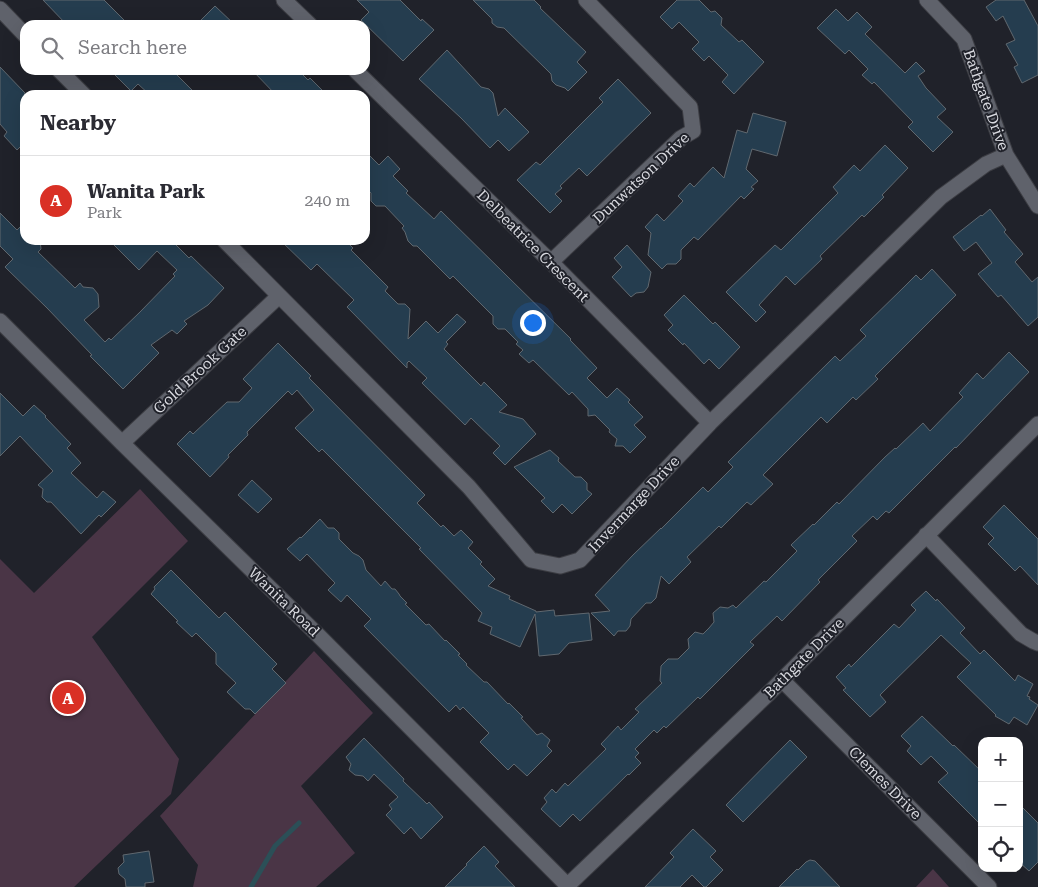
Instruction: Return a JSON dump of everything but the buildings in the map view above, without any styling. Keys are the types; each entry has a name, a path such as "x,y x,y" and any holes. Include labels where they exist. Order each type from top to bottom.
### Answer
{"street":[{"path":"284,0 305,20"},
{"name":"Dunwatson Drive","path":"551,262 681,138 693,131 690,107 586,0"},
{"name":"Bathgate Drive","path":"927,0 964,39 1006,155 1038,206"},
{"path":"0,9 20,30"},
{"path":"64,75 79,90"},
{"name":"Delbeatrice Crescent","path":"360,75 551,262 710,423"},
{"name":"Invermarge Drive","path":"229,245 469,487 531,560 560,566 580,560 710,423 941,197 986,164 1006,155"},
{"name":"Gold Brook Gate","path":"122,443 279,296"},
{"name":"Wanita Road","path":"0,320 122,443 318,635 567,886"},
{"name":"Bathgate Drive","path":"567,886 782,680 1038,424"},
{"path":"926,535 1021,634 1038,643"},
{"name":"Clemes Drive","path":"782,680 989,887"}],"shaded area":[{"path":"140,489 188,541 92,637 179,759 171,794 74,887 0,887 0,559 34,593"},
{"path":"314,651 373,713 301,786 355,853 316,887 193,887 198,865 160,816"},
{"path":"933,869 949,887 916,887"}],"waterway":[{"path":"251,887 275,846 299,823"}],"place":[{"name":"Wanita Park","path":"68,698"}]}
